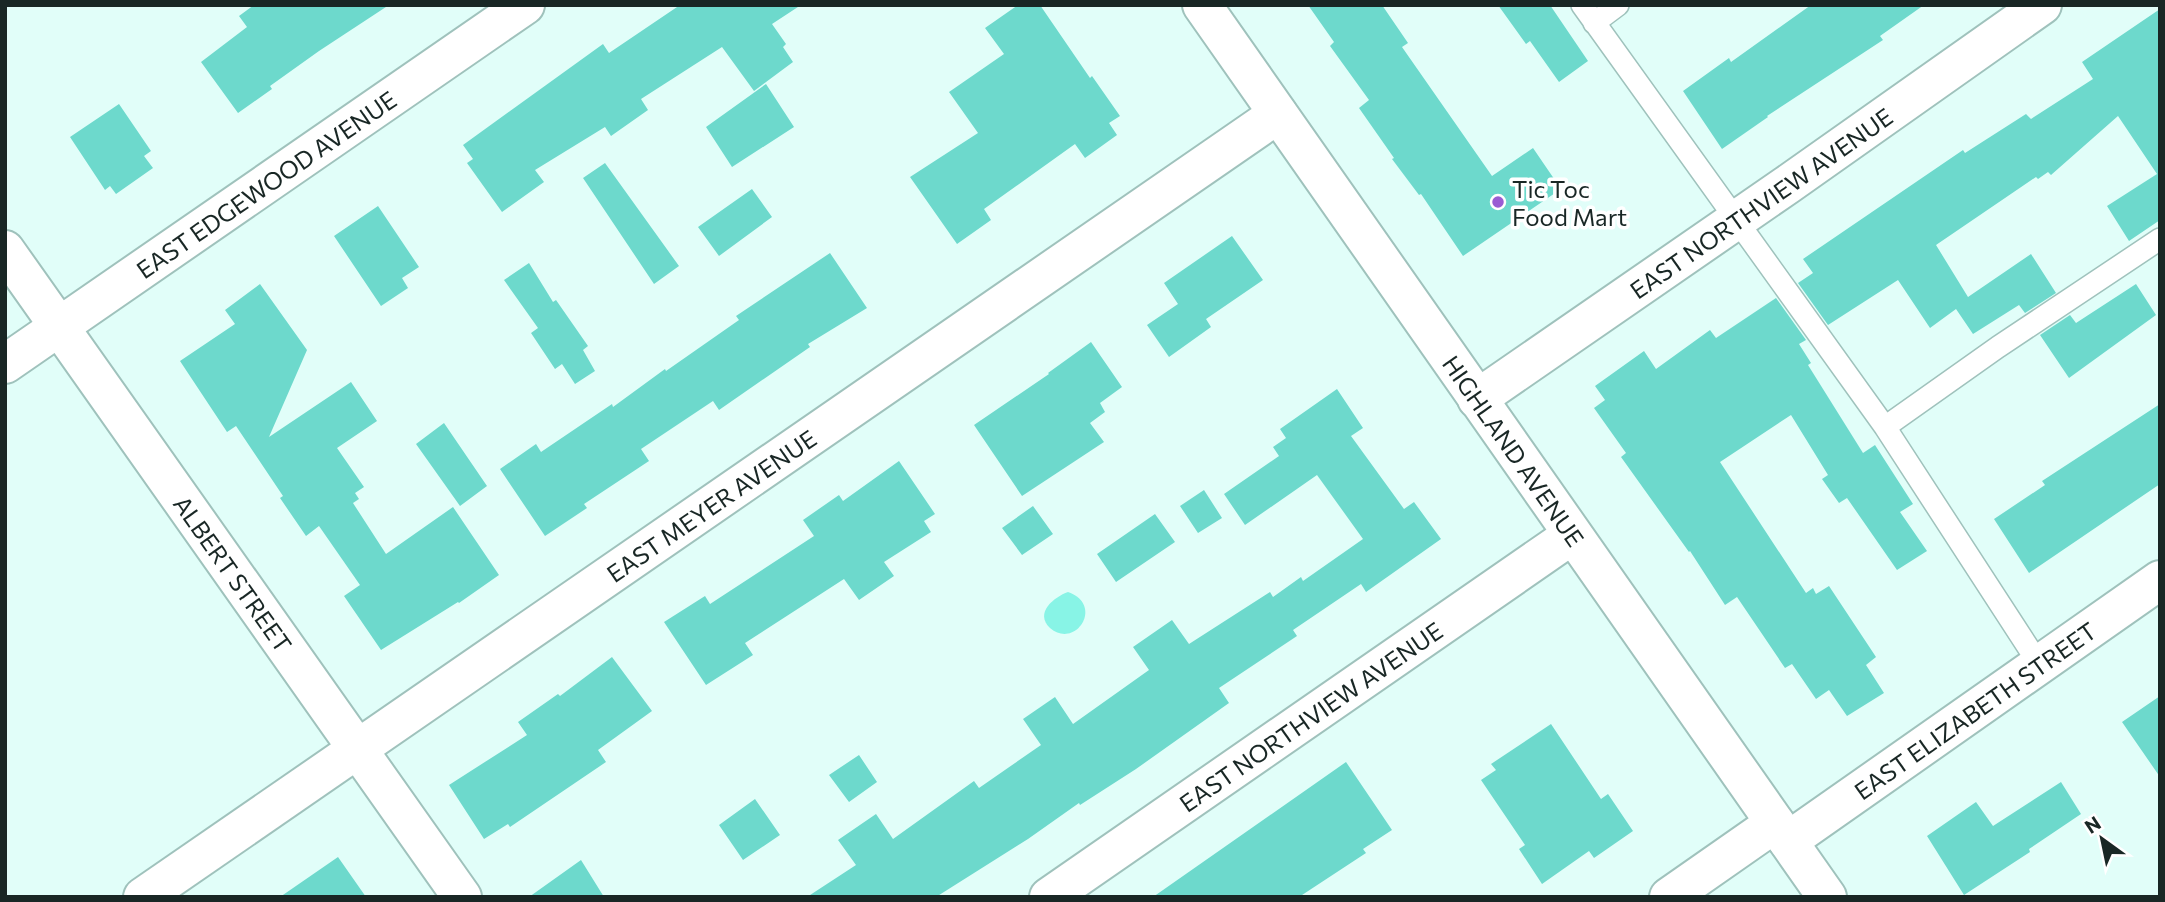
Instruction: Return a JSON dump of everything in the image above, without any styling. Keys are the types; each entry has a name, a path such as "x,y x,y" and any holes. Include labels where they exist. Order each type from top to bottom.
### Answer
{"street":[{"name":"EAST EDGEWOOD AVENUE","path":"5,364 525,5"},
{"name":"HIGHLAND AVENUE","path":"1202,5 1827,897"},
{"name":"EAST NORTHVIEW AVENUE","path":"1477,399 2042,5"},
{"name":"EAST MEYER AVENUE","path":"143,897 1278,114"},
{"name":"ALBERT STREET","path":"5,250 462,897"},
{"name":"EAST NORTHVIEW AVENUE","path":"1049,897 1572,535"},
{"name":"EAST ELIZABETH STREET","path":"1669,897 1782,832 2039,664 2160,579"}],"lane":[{"path":"1582,5 1885,426 2039,664"},
{"path":"1594,23 1618,5"},
{"path":"1885,426 2160,239"}],"water":[{"path":"1068,592 1079,598 1085,615 1076,630 1059,633 1046,622 1045,611 1052,602"}],"building":[{"path":"254,5 389,5 270,86 272,89 238,113 201,62 247,27 239,16"},
{"path":"680,5 801,5 772,24 786,44 783,47 793,62 754,91 722,47 641,99 648,110 611,136 605,127 535,170 544,182 502,212 467,163 473,159 463,145 603,44 609,53"},
{"path":"1018,5 1040,5 1090,78 1092,76 1120,116 1109,123 1117,135 1085,158 1075,144 984,209 991,220 957,244 910,177 978,133 949,92 1004,54 985,28"},
{"path":"1308,5 1382,5 1408,43 1402,47 1492,176 1533,148 1561,189 1463,256 1421,194 1419,195 1392,159 1394,158 1359,108 1369,100 1330,46 1334,42"},
{"path":"1498,5 1550,5 1588,61 1559,82 1530,41 1526,44"},
{"path":"1811,5 1924,5 1880,36 1883,40 1722,149 1683,91 1729,58 1731,62"},
{"path":"2160,9 2160,220 2129,241 2107,206 2157,174 2118,116 2051,175 2048,172 2038,179 2036,177 1936,245 1968,297 2031,254 2056,293 2025,313 2019,305 1973,334 1956,309 1930,328 1898,280 1828,325 1798,283 1813,273 1803,259 1963,150 1965,153 2026,114 2031,119 2093,79 2082,62"},
{"path":"766,84 794,127 732,167 706,127"},
{"path":"119,104 151,151 144,156 153,168 116,194 110,186 105,190 70,137"},
{"path":"605,163 679,266 654,284 583,178"},
{"path":"752,189 772,217 719,256 698,227"},
{"path":"378,206 419,267 402,278 408,288 381,306 334,236"},
{"path":"1232,236 1263,280 1206,319 1211,327 1169,357 1147,325 1178,304 1164,283"},
{"path":"830,253 867,308 808,344 810,347 719,410 713,401 641,449 649,461 584,504 587,508 545,536 500,469 536,444 541,452 612,404 613,407 739,320 736,316"},
{"path":"529,263 553,302 556,300 588,346 583,350 595,371 575,384 562,364 555,369 531,333 538,328 504,280"},
{"path":"260,284 307,350 269,437 351,382 377,421 337,448 364,487 355,493 359,499 353,503 386,554 453,507 499,575 459,603 381,650 344,596 360,585 319,526 306,536 236,426 227,432 180,361 235,324 225,310"},
{"path":"2136,284 2156,315 2069,378 2040,335 2070,315 2076,323"},
{"path":"1776,298 1806,340 1799,344 1811,363 1808,365 1863,453 1875,445 1913,504 1900,512 1927,551 1897,570 1847,498 1839,503 1822,479 1828,475 1791,415 1720,462 1806,593 1813,588 1816,594 1829,586 1876,657 1866,665 1884,693 1847,716 1829,690 1816,699 1792,664 1785,668 1737,597 1725,605 1690,551 1621,457 1626,453 1594,408 1605,400 1595,386 1644,351 1656,369 1710,330 1716,338"},
{"path":"1091,342 1122,387 1100,403 1105,412 1090,423 1104,442 1022,496 974,425"},
{"path":"1337,389 1363,428 1351,436 1404,509 1414,502 1441,539 1366,592 1361,584 1293,630 1297,636 1219,688 1229,703 1136,769 936,897 807,897 856,865 838,840 876,814 893,839 974,781 979,788 1041,745 1023,719 1055,697 1073,724 1149,670 1133,647 1172,620 1189,644 1270,592 1273,597 1301,577 1303,581 1363,539 1317,475 1245,525 1224,494 1279,456 1273,447 1286,438 1280,429"},
{"path":"2160,404 2160,484 2029,573 1994,519 2045,485 2042,481"},
{"path":"444,423 487,486 460,506 416,444"},
{"path":"899,461 935,514 924,521 931,532 884,562 894,576 859,600 844,579 745,643 753,655 706,685 664,622 705,596 710,604 814,536 803,520 839,495 843,501"},
{"path":"1204,490 1222,518 1198,533 1180,506"},
{"path":"1033,506 1053,534 1022,555 1002,528"},
{"path":"1155,514 1175,542 1116,582 1097,554"},
{"path":"612,657 652,711 598,750 606,762 510,827 508,824 484,839 449,785 527,735 518,722 558,694 560,696"},
{"path":"2160,696 2160,777 2122,722"},
{"path":"1551,724 1601,799 1608,794 1633,831 1594,858 1589,851 1542,884 1519,849 1525,845 1481,780 1496,770 1491,764"},
{"path":"859,755 877,782 849,802 829,775"},
{"path":"1346,762 1392,830 1363,849 1366,853 1299,897 1153,897"},
{"path":"2061,782 2081,814 2029,849 2030,852 1964,895 1927,836 1976,802 1993,826"},
{"path":"755,799 780,835 743,860 719,825"},
{"path":"338,857 366,897 280,897"},
{"path":"581,860 604,897 529,897"}],"place":[{"name":"Tic Toc Food Mart","path":"1498,202"}]}
